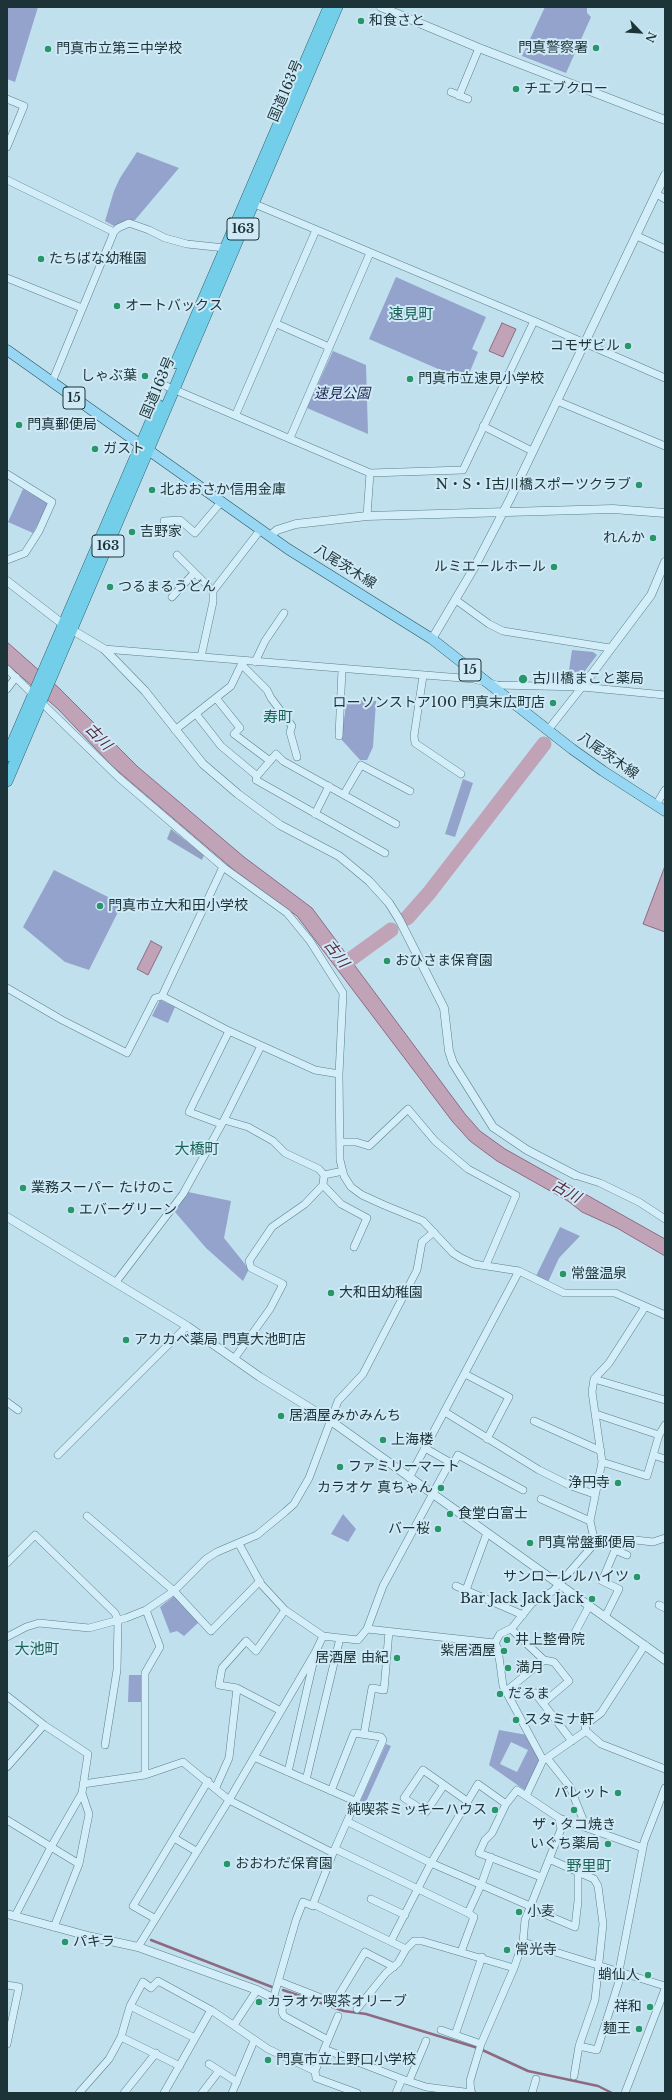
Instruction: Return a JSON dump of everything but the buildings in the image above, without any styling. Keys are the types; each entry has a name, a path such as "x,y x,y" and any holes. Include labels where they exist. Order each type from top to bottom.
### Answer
{"highway":[{"name":"国道163号","path":"170,387 226,248 250,202 329,7"},
{"name":"国道163号","path":"7,756 38,696 66,633 250,202 337,7"},
{"name":"国道163号","path":"7,781 38,696"}],"main road":[{"name":"八尾茨木線","path":"7,350 144,449 222,501 288,549 432,639 485,682 603,772 665,811"}],"street":[{"path":"381,7 479,48 665,120"},
{"path":"459,96 479,48"},
{"path":"451,92 468,99"},
{"path":"7,99 24,106 7,147"},
{"path":"432,639 456,600 502,513 637,236 665,175"},
{"path":"7,180 114,232"},
{"path":"657,194 665,199"},
{"path":"250,202 534,320 665,378"},
{"path":"52,382 114,232 118,228 129,223 166,238 188,244 226,248"},
{"path":"236,414 316,230"},
{"path":"637,236 665,249"},
{"path":"290,438 370,253"},
{"path":"7,278 82,308"},
{"path":"170,387 236,414 370,473 463,470 534,320"},
{"path":"276,324 329,348"},
{"path":"557,401 665,446"},
{"path":"483,426 532,451"},
{"path":"367,516 370,473"},
{"path":"7,474 52,502 39,531 25,553 7,560"},
{"path":"164,521 180,520 194,533 222,501"},
{"path":"270,536 277,530 296,524 367,516 613,509 665,513"},
{"path":"201,657 213,602 213,592 261,529"},
{"path":"177,555 213,592"},
{"path":"548,730 651,595 665,562"},
{"path":"172,597 194,573"},
{"path":"7,581 66,633 104,649 201,657 243,663 254,662 474,679 505,686 582,687 665,696"},
{"path":"456,600 488,624 503,631 610,648"},
{"path":"254,662 265,640 284,613"},
{"path":"104,649 145,691 203,764 238,794 280,825 338,856 369,881 380,894 399,919 444,1008 449,1051 453,1063 493,1127 527,1150 575,1175 600,1183 639,1202 665,1219"},
{"path":"175,730 231,686 243,663"},
{"path":"243,663 267,690 271,698 292,726 290,732 297,757"},
{"path":"7,669 38,696 118,777 223,867 294,920 343,993 339,1074 340,1160 343,1172 352,1186 362,1195 423,1221 452,1253 474,1264 519,1271 564,1293 615,1293 645,1307 665,1314"},
{"path":"339,736 342,669"},
{"path":"423,676 414,736 415,743 461,774"},
{"path":"7,689 16,677"},
{"path":"216,698 240,728 234,734 270,761"},
{"path":"196,714 221,746 257,776 256,780 385,853"},
{"path":"257,776 276,754 283,761 396,824"},
{"path":"344,794 361,765 410,791"},
{"path":"315,814 329,786"},
{"path":"656,805 665,790"},
{"path":"162,996 223,867"},
{"path":"7,988 62,1020 127,1053 155,998 162,996 261,1046 315,1070 339,1074"},
{"path":"230,1031 189,1112 223,1122 248,1127 273,1142 285,1153 319,1169 324,1175 323,1185 305,1204 272,1227 249,1261 251,1268 283,1284 270,1309 234,1359"},
{"path":"116,1282 183,1194 223,1122 261,1046"},
{"path":"340,1142 356,1142 369,1146 408,1108 435,1141 468,1169 516,1195 486,1265"},
{"path":"324,1175 343,1172"},
{"path":"323,1185 341,1204 367,1218 354,1247"},
{"path":"7,1217 187,1326 234,1359 331,1421 665,1660"},
{"path":"7,1637 26,1627 39,1623 89,1628 146,1610 174,1591 206,1560 217,1552 239,1544 257,1535 294,1504 309,1478 338,1401 362,1374 371,1359 417,1270 422,1242 434,1232"},
{"path":"409,1478 466,1374 519,1271"},
{"path":"595,1543 590,1521 594,1494 600,1479 602,1462 592,1392 594,1379 609,1363 645,1307"},
{"path":"58,1456 187,1326"},
{"path":"466,1374 509,1396 487,1438"},
{"path":"594,1379 665,1400"},
{"path":"7,1402 18,1410"},
{"path":"445,1412 539,1470 570,1486 594,1494"},
{"path":"596,1414 659,1435"},
{"path":"534,1422 601,1452"},
{"path":"602,1462 647,1476 659,1435 665,1425"},
{"path":"425,1448 453,1464 458,1456 523,1490"},
{"path":"653,1455 665,1459"},
{"path":"239,1544 260,1581 285,1610 323,1636 358,1640 367,1629 383,1586 450,1462"},
{"path":"541,1499 590,1521"},
{"path":"87,1516 174,1591 211,1631 260,1581"},
{"path":"466,1590 487,1533"},
{"path":"7,1563 35,1535 115,1613 118,1620 117,1670 105,1746"},
{"path":"495,1643 500,1634 510,1629 532,1603 553,1591 595,1543 617,1538 653,1542 665,1538"},
{"path":"605,1617 619,1589 602,1581 615,1550 627,1555"},
{"path":"456,1586 523,1615"},
{"path":"570,1642 589,1606"},
{"path":"145,1775 145,1673 160,1647 146,1610"},
{"path":"281,1711 237,1688 219,1685 222,1668 246,1641 256,1651 285,1610"},
{"path":"367,1629 495,1643"},
{"path":"510,1629 544,1660 554,1662 569,1681 543,1703"},
{"path":"364,1734 372,1688 384,1690 390,1631"},
{"path":"138,1947 154,1918 229,1800 316,1651 323,1636"},
{"path":"306,1780 340,1638"},
{"path":"495,1643 498,1649 505,1692 545,1759 570,1787 586,1828"},
{"path":"645,1645 601,1713 585,1726 586,1731 601,1744 665,1769"},
{"path":"288,1772 316,1651"},
{"path":"505,1692 544,1660"},
{"path":"216,1787 229,1758 237,1688"},
{"path":"535,1693 572,1741"},
{"path":"7,1696 44,1725 88,1754 82,1793 11,1915 138,1947 257,1990 282,2003 282,2012 284,2016 328,2040"},
{"path":"7,1767 44,1725"},
{"path":"526,1796 545,1759 586,1731"},
{"path":"313,1904 334,1851 357,1802 383,1740 381,1737 354,1733 330,1791"},
{"path":"254,1757 357,1802"},
{"path":"83,1784 145,1775 183,1762 216,1787 229,1800 334,1851 419,1889 474,1917 461,1952"},
{"path":"444,1785 426,1812 404,1798 423,1770 467,1801"},
{"path":"154,1918 133,1906 208,1781"},
{"path":"391,1941 431,1863 478,1784 506,1804"},
{"path":"579,2046 597,2050 621,1971 643,1848 665,1788"},
{"path":"541,1878 491,1856 479,1853 485,1840 492,1834 506,1804 517,1790 559,1818 643,1848"},
{"path":"54,1926 79,1864 89,1814 82,1793"},
{"path":"324,2049 426,2087 471,2093 470,2081 480,2047 514,1968 523,1942 525,1920 561,1829 559,1818"},
{"path":"7,1820 79,1864"},
{"path":"348,1822 431,1863 575,1927 578,1901 578,1872"},
{"path":"174,1838 196,1851"},
{"path":"468,1913 481,1885 491,1856"},
{"path":"549,1859 594,1879 598,1886 603,1924 595,2000 579,2046 574,2076"},
{"path":"371,1899 405,1915"},
{"path":"273,1999 303,1902 313,1906 313,1904 406,1949"},
{"path":"357,2009 386,1973 394,1967 406,1949 414,1941 422,1941 514,1968"},
{"path":"523,1942 621,1971 665,1986"},
{"path":"278,1981 334,2003 365,1952 394,1967"},
{"path":"455,2035 482,1958"},
{"path":"79,2093 109,2059 121,2037 130,2006 143,1982 151,1988 158,1981 211,2010 234,2025 254,2041 315,2070"},
{"path":"7,1985 19,1987 7,2044"},
{"path":"625,2093 665,1989"},
{"path":"234,2025 257,1990"},
{"path":"130,2006 195,2038"},
{"path":"164,2093 211,2010"},
{"path":"338,2016 315,2070 316,2078 357,2093"},
{"path":"441,2030 480,2047"},
{"path":"121,2037 180,2066"},
{"path":"232,2093 254,2041"},
{"path":"396,2093 405,2080 426,2041"},
{"path":"124,2093 156,2053"},
{"path":"209,2064 237,2082"},
{"path":"202,2093 219,2071"},
{"path":"532,2093 536,2079"}],"green space":[{"path":"7,7 38,7 15,82 7,79"},
{"path":"545,7 587,7 587,13 591,17 566,73 522,56"},
{"path":"137,152 179,168 135,220 114,226 105,221 114,191 120,178"},
{"path":"396,277 486,317 472,349 478,352 466,381 369,339"},
{"name":"速見公園","path":"333,351 366,365 368,434 307,408"},
{"path":"23,489 48,504 33,533 8,522"},
{"path":"572,650 593,652 597,655 575,684 567,684"},
{"path":"347,699 376,701 373,747 367,760 360,760 341,739"},
{"path":"463,779 473,783 455,837 445,834"},
{"path":"54,870 122,904 89,970 65,962 23,927"},
{"path":"160,1000 175,1007 168,1023 152,1016"},
{"path":"188,1192 231,1201 224,1238 249,1269 243,1281 206,1248 175,1212"},
{"path":"560,1227 580,1236 559,1258 548,1282 536,1276"},
{"path":"343,1514 356,1529 348,1542 331,1534"},
{"path":"174,1596 199,1622 184,1636 177,1631 170,1633 160,1607"},
{"path":"129,1675 142,1675 142,1702 128,1702"},
{"path":"499,1730 527,1735 539,1757 540,1764 526,1791 489,1765","holes":["511,1742 528,1750 517,1772 500,1764"]},
{"path":"386,1744 391,1746 364,1806 359,1804"}],"shaded area":[{"path":"171,829 204,855 202,860 167,839"}],"water":[{"path":"502,323 516,329 503,357 489,351"},
{"name":"古川","path":"7,642 59,688 138,767 244,857 312,908 465,1114 480,1131 505,1149 665,1239 665,1256 617,1228 582,1212 568,1201 497,1161 470,1141 452,1121 297,916 235,871 112,766 59,710 7,664"},
{"path":"665,866 665,932 643,924"},
{"path":"151,941 162,947 148,975 137,969"}],"waterway":[{"path":"407,918 429,893 544,744"},
{"name":"古川","path":"344,964 391,930"},
{"path":"151,1940 272,1987"},
{"path":"283,1990 344,2011 366,2014 478,2048 528,2071 598,2086 612,2093"}],"place":[{"name":"和食さと","path":"361,21"},
{"name":"門真警察署","path":"596,48"},
{"name":"門真市立第三中学校","path":"48,49"},
{"name":"チエブクロー","path":"516,89"},
{"name":"たちばな幼稚園","path":"41,259"},
{"name":"オートバックス","path":"117,306"},
{"name":"コモザビル","path":"628,346"},
{"name":"しゃぶ葉","path":"145,376"},
{"name":"門真市立速見小学校","path":"410,379"},
{"name":"門真郵便局","path":"19,425"},
{"name":"ガスト","path":"95,449"},
{"name":"N・S・I古川橋スポーツクラブ","path":"639,485"},
{"name":"北おおさか信用金庫","path":"152,490"},
{"name":"吉野家","path":"132,532"},
{"name":"れんか","path":"653,538"},
{"name":"ルミエールホール","path":"554,567"},
{"name":"つるまるうどん","path":"110,587"},
{"name":"古川橋まこと薬局","path":"523,679"},
{"name":"ローソンストア100 門真末広町店","path":"553,703"},
{"name":"門真市立大和田小学校","path":"100,906"},
{"name":"おひさま保育園","path":"387,961"},
{"name":"業務スーパー たけのこ","path":"23,1188"},
{"name":"エバーグリーン","path":"71,1210"},
{"name":"常盤温泉","path":"563,1274"},
{"name":"大和田幼稚園","path":"331,1293"},
{"name":"アカカベ薬局 門真大池町店","path":"126,1340"},
{"name":"居酒屋みかみんち","path":"281,1416"},
{"name":"上海楼","path":"383,1440"},
{"name":"ファミリーマート","path":"340,1467"},
{"name":"浄円寺","path":"618,1483"},
{"name":"カラオケ 真ちゃん","path":"441,1488"},
{"name":"食堂白富士","path":"450,1514"},
{"name":"バー桜","path":"438,1529"},
{"name":"門真常盤郵便局","path":"530,1543"},
{"name":"サンローレルハイツ","path":"637,1577"},
{"name":"Bar Jack Jack Jack","path":"592,1599"},
{"name":"井上整骨院","path":"507,1640"},
{"name":"紫居酒屋","path":"504,1651"},
{"name":"居酒屋 由紀","path":"397,1658"},
{"name":"満月","path":"508,1668"},
{"name":"だるま","path":"500,1694"},
{"name":"スタミナ軒","path":"516,1720"},
{"name":"パレット","path":"618,1793"},
{"name":"純喫茶ミッキーハウス","path":"495,1810"},
{"name":"ザ・タコ焼き","path":"574,1810"},
{"name":"いぐち薬局","path":"608,1844"},
{"name":"おおわだ保育園","path":"227,1864"},
{"name":"小麦","path":"519,1912"},
{"name":"パキラ","path":"65,1942"},
{"name":"常光寺","path":"507,1950"},
{"name":"蛸仙人","path":"648,1975"},
{"name":"カラオケ喫茶オリーブ","path":"259,2002"},
{"name":"祥和","path":"650,2007"},
{"name":"麺王","path":"639,2029"},
{"name":"門真市立上野口小学校","path":"268,2060"}],"district":[{"name":"速見町","path":"411,315"},
{"name":"寿町","path":"278,718"},
{"name":"大橋町","path":"197,1150"},
{"name":"大池町","path":"37,1650"},
{"name":"野里町","path":"589,1867"}]}
